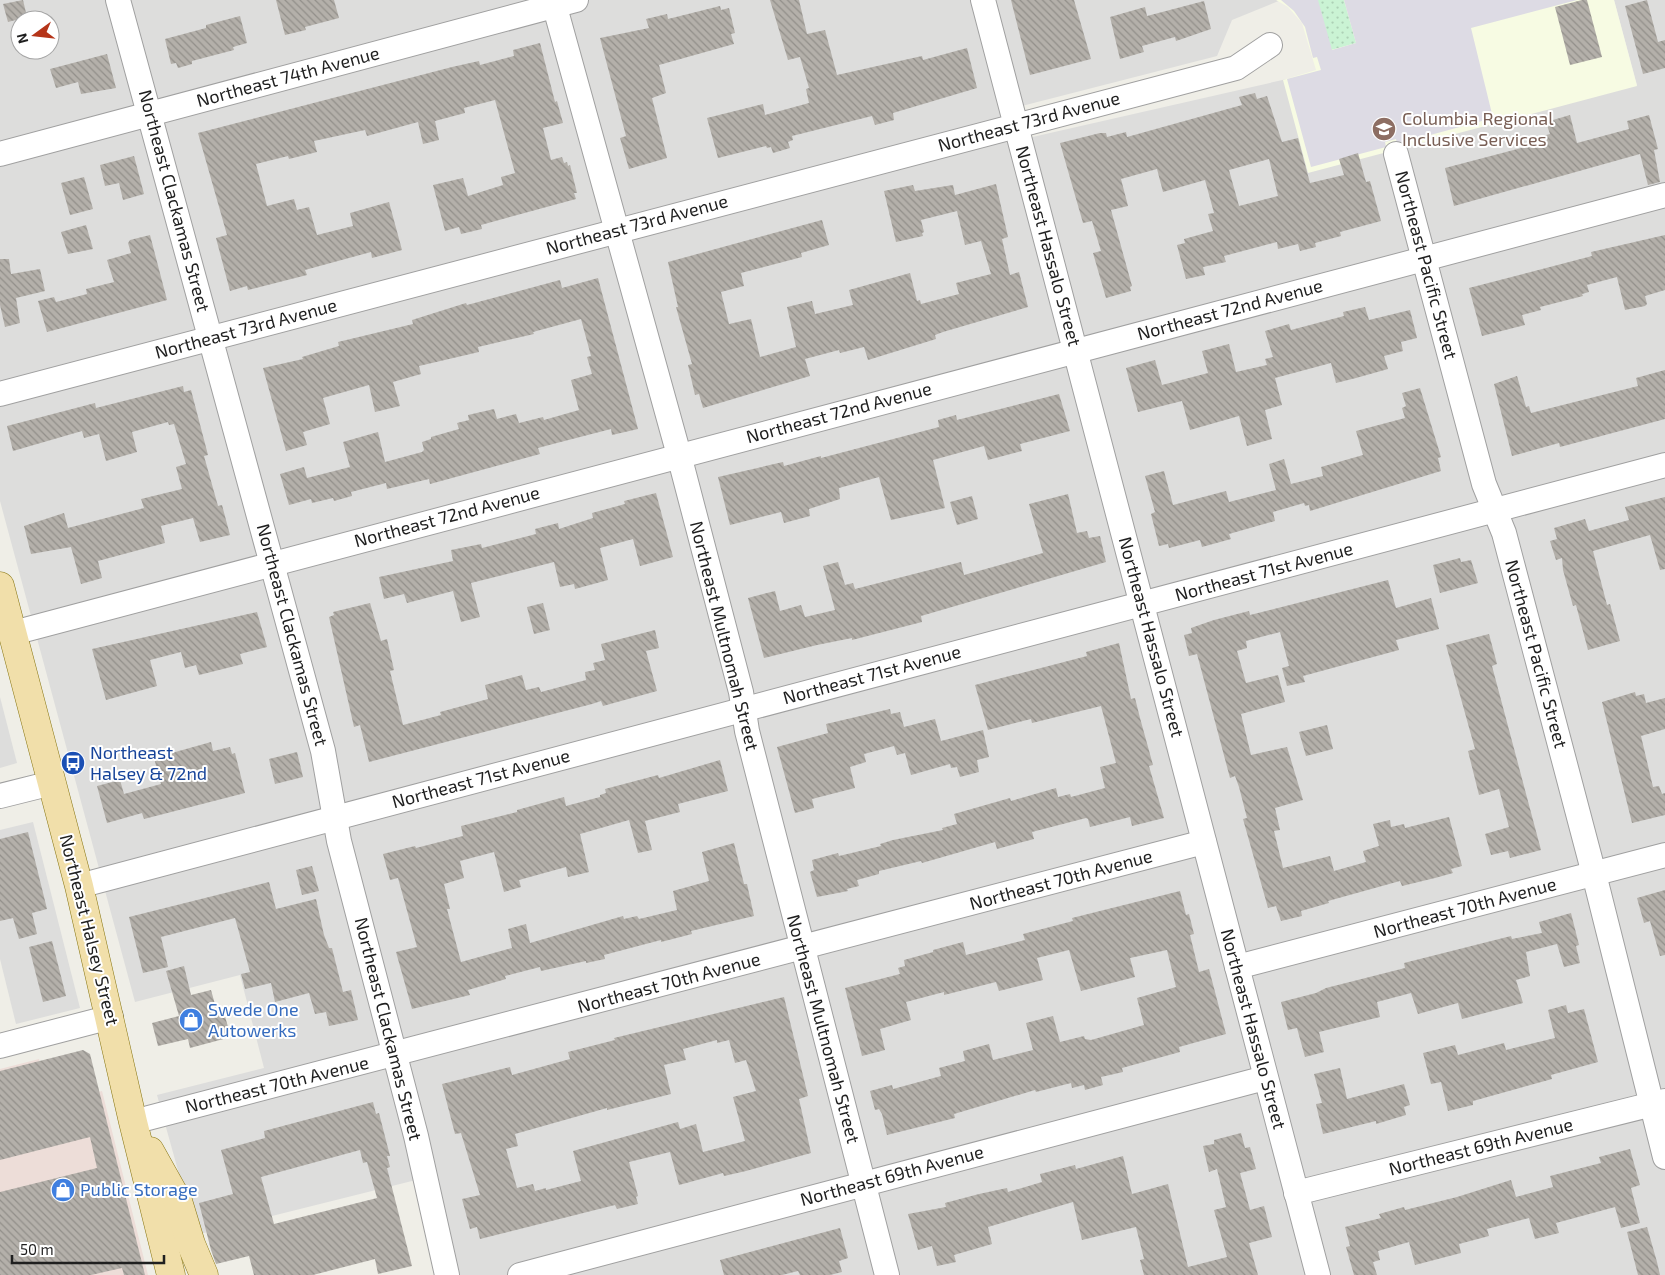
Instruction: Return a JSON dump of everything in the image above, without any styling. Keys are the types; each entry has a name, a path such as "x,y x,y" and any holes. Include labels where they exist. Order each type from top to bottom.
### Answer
{"main road":[{"name":"Northeast Halsey Street","path":"0,586 79,886 133,1122 171,1275"},
{"path":"133,1122 178,1201 191,1244 204,1275"}],"street":[{"name":"Northeast Clackamas Street","path":"118,0 274,562 323,751 339,841 395,1055 447,1275"},
{"name":"Northeast Hassalo Street","path":"983,0 1318,1275"},
{"name":"Northeast 74th Avenue","path":"0,154 561,2"},
{"name":"Northeast Multnomah Street","path":"561,2 616,231 679,455 744,709 747,731 802,949 887,1275"},
{"name":"Northeast 73rd Avenue","path":"0,394 1236,68 1270,46"},
{"name":"Northeast Pacific Street","path":"1396,154 1484,484 1504,533 1594,874 1658,1103 1665,1158"},
{"name":"Northeast 72nd Avenue","path":"12,633 274,562 1665,195"},
{"name":"Northeast 71st Avenue","path":"79,886 1665,465"},
{"path":"0,796 52,782"},
{"name":"Northeast 70th Avenue","path":"133,1122 802,949 1204,842"},
{"name":"Northeast 70th Avenue","path":"1237,967 1665,856"},
{"path":"0,1046 110,1018"},
{"name":"Northeast 69th Avenue","path":"520,1275 1265,1078"},
{"name":"Northeast 69th Avenue","path":"1296,1193 1658,1103"}],"shaded area":[{"path":"0,0 1281,0 1232,20 1217,56 1002,111 1010,142 1287,79 1637,85 1614,0 1665,0 1665,1275 440,1275 416,1180 196,1235 157,1095 264,1068 240,975 135,1002 0,501"},
{"name":"Columbia Regional Inclusive Services","path":"1276,0 1614,0 1637,86 1308,173 1283,80 1316,70 1302,23 1288,7"},
{"name":"Columbia Regional Inclusive Services","path":"1281,0 1318,0 1332,50 1356,43 1344,0 1577,0 1471,28 1493,118 1397,144 1396,139 1385,142 1386,147 1311,167 1287,79 1321,70 1317,57 1313,58 1305,27 1294,11"},
{"path":"0,697 17,763 0,768"},
{"path":"33,822 80,1008 16,1024 0,959 0,830"},
{"name":"Public Storage","path":"39,1059 51,1104 102,1091 148,1275 0,1275 0,1069"}],"green space":[{"path":"1317,0 1344,0 1356,43 1331,50"}],"building":[{"path":"23,0 25,10 10,10 10,21 8,22 3,4"},
{"path":"276,0 334,0 339,18 305,27 306,30 285,35"},
{"path":"770,0 799,0 807,34 825,30 837,75 922,56 923,60 967,48 977,88 893,113 894,120 875,125 872,116 792,136 793,140 788,142 790,148 773,153 771,147 767,148 766,146 718,158 707,118 763,104 765,115 809,103 806,89 809,88 800,57 788,60"},
{"path":"1011,0 1074,0 1091,59 1030,75"},
{"path":"1587,0 1602,57 1570,65 1555,7"},
{"path":"1647,0 1658,42 1665,40 1665,68 1643,74 1625,6"},
{"path":"1204,1 1211,29 1176,41 1175,37 1142,46 1144,52 1120,59 1110,17 1145,7 1147,16"},
{"path":"720,6 721,10 729,8 735,33 731,34 734,44 659,65 666,93 652,98 667,158 629,169 620,138 626,136 600,38 649,28 646,19 667,14 668,19"},
{"path":"240,16 247,43 233,47 234,50 192,61 192,64 178,68 176,63 171,64 165,39 206,28 206,25"},
{"path":"540,43 555,102 557,101 563,123 543,128 551,160 562,157 564,163 567,162 568,166 570,165 577,193 574,193 576,199 481,225 482,229 461,234 459,227 445,231 433,185 463,178 468,196 503,185 501,177 515,173 495,100 464,108 465,113 435,121 439,140 423,144 418,122 367,136 365,130 314,141 317,152 289,159 288,156 256,164 267,206 294,199 297,210 309,207 317,235 353,226 350,213 389,202 402,250 372,258 371,252 305,270 307,275 248,290 247,286 230,291 216,238 227,235 198,133 452,67 479,61 480,65 514,56 513,50"},
{"path":"107,54 116,88 81,94 78,82 56,88 50,69"},
{"path":"1255,93 1257,99 1267,96 1282,142 1298,138 1310,183 1344,175 1339,159 1358,153 1366,182 1370,181 1381,221 1340,232 1341,236 1315,243 1316,247 1300,251 1298,244 1278,249 1277,242 1224,256 1226,262 1203,267 1205,275 1186,279 1177,245 1185,243 1184,239 1213,231 1208,214 1214,213 1205,180 1163,192 1157,169 1121,179 1128,206 1111,210 1132,286 1130,287 1131,291 1106,298 1093,253 1101,251 1092,221 1083,223 1060,143 1100,133 1106,133 1107,137 1126,132 1127,137 1242,105 1239,97","holes":["1269,159 1278,196 1239,206 1229,170"]},
{"path":"1570,115 1577,143 1629,129 1627,121 1649,115 1658,149 1654,150 1660,182 1648,185 1640,154 1454,206 1445,168 1529,146 1527,140 1550,134 1546,122"},
{"path":"134,156 144,194 123,200 119,183 105,186 100,165"},
{"path":"84,177 93,209 70,215 61,183"},
{"path":"996,184 1008,237 1002,239 1010,275 1019,272 1028,307 943,332 935,335 936,339 868,360 864,347 840,353 839,350 805,359 810,376 703,408 699,394 695,395 688,365 692,364 676,307 678,307 668,262 822,220 829,245 801,253 802,257 741,273 744,286 721,292 729,324 751,319 760,357 796,347 787,307 812,301 815,314 853,305 849,290 910,273 917,301 920,300 921,304 959,294 956,283 991,274 981,241 965,245 957,211 921,220 923,236 896,242 884,191 913,185 915,191 953,185 955,195"},
{"path":"86,225 93,249 68,254 61,232"},
{"path":"150,235 167,300 47,332 38,301 54,297 56,302 87,294 86,289 114,282 107,260 131,253 128,243 130,240"},
{"path":"1665,235 1665,290 1645,296 1647,304 1645,306 1625,310 1617,277 1587,285 1589,292 1582,294 1583,296 1540,307 1541,310 1522,315 1525,325 1482,336 1469,288 1592,256 1591,252"},
{"path":"0,259 9,259 11,274 40,269 45,291 16,298 20,323 5,327 0,305"},
{"path":"598,278 638,429 612,435 611,429 553,444 538,448 540,454 430,484 429,479 387,489 386,483 351,492 352,496 334,501 333,498 312,503 311,499 289,505 280,474 304,467 307,478 350,467 343,442 378,432 385,462 422,452 424,450 422,442 431,439 431,437 459,429 457,423 469,420 468,415 494,409 497,419 516,414 519,423 543,417 544,420 579,410 571,380 592,374 587,357 591,356 581,319 533,332 534,334 478,347 479,352 419,366 421,374 393,382 400,406 375,412 369,385 323,398 330,424 303,432 307,445 286,451 263,368 303,359 302,357 339,346 338,342 413,324 412,320 466,303 467,305 560,280 562,288"},
{"path":"1365,307 1369,320 1410,310 1417,338 1401,342 1403,351 1384,356 1388,369 1336,383 1331,363 1275,378 1282,405 1265,410 1272,439 1247,446 1239,416 1190,430 1182,401 1138,412 1126,368 1155,360 1162,385 1208,373 1202,351 1229,344 1236,372 1267,365 1265,359 1273,357 1265,331 1289,324 1291,330 1344,316 1343,312"},
{"path":"1665,370 1665,419 1560,447 1559,443 1512,456 1494,384 1517,376 1526,407 1529,406 1531,413 1638,386 1636,378"},
{"path":"183,386 184,392 191,390 208,455 204,456 218,506 222,505 230,535 200,542 193,518 161,526 165,543 98,561 102,578 81,584 71,547 31,554 24,526 64,513 68,528 144,508 141,499 182,489 176,467 186,464 174,424 169,425 168,422 132,432 137,452 106,461 99,434 84,438 82,431 13,451 7,426 95,403 96,408"},
{"path":"1420,388 1441,457 1438,458 1441,471 1310,511 1309,505 1305,506 1304,503 1273,512 1275,521 1229,534 1231,539 1202,547 1200,540 1169,548 1168,544 1159,546 1151,514 1155,512 1145,476 1164,471 1173,505 1226,491 1229,502 1276,490 1269,464 1284,459 1291,484 1323,476 1321,467 1363,455 1356,431 1405,418 1402,408 1406,406 1402,393"},
{"path":"1059,394 1070,431 1020,444 1022,451 988,460 984,446 933,460 945,508 891,520 879,477 839,488 840,499 809,509 810,516 784,523 781,512 730,525 718,477 783,462 784,466 821,456 821,458 939,427 938,420 956,415 957,420"},
{"path":"656,493 673,557 640,566 633,539 600,548 608,580 575,589 574,584 560,587 554,562 471,583 480,617 461,622 453,591 407,603 404,594 384,599 379,577 453,561 451,550 481,544 482,548 536,534 535,529 558,523 559,529 593,518 592,513 625,504 624,501"},
{"path":"1068,494 1077,533 1087,531 1089,538 1100,536 1106,562 921,616 922,622 852,640 852,638 817,645 764,658 748,598 775,591 780,611 801,605 805,617 835,610 823,566 838,562 845,585 853,583 855,589 961,562 964,575 1043,553 1029,504"},
{"path":"972,496 978,519 957,525 950,502"},
{"path":"1665,497 1665,569 1660,570 1650,535 1593,551 1607,605 1610,604 1620,641 1588,650 1576,605 1573,606 1563,570 1562,558 1556,560 1550,541 1557,539 1554,528 1585,519 1589,531 1629,520 1625,507"},
{"path":"1460,558 1461,562 1471,560 1478,583 1440,593 1433,565"},
{"path":"1388,580 1396,608 1431,598 1439,629 1396,640 1399,650 1303,676 1305,682 1287,686 1282,668 1289,666 1280,632 1246,641 1247,648 1237,651 1246,683 1278,675 1285,702 1241,714 1251,755 1287,747 1303,800 1275,808 1280,830 1274,831 1283,868 1330,856 1334,871 1366,862 1363,851 1379,846 1373,824 1390,820 1391,827 1404,824 1405,828 1449,817 1462,866 1451,869 1453,873 1435,878 1402,886 1400,881 1328,901 1329,903 1301,911 1302,916 1281,921 1276,906 1268,908 1243,819 1247,818 1239,787 1235,776 1230,778 1197,654 1189,656 1184,635 1192,633 1191,628 1214,620 1249,611 1250,615"},
{"path":"370,603 381,641 387,639 394,670 390,671 403,725 441,715 440,712 488,699 485,685 522,675 526,690 539,687 541,692 586,680 585,672 595,670 593,663 605,660 601,644 655,630 659,648 646,651 657,691 603,706 601,701 369,762 360,725 354,727 329,617 334,615 333,612"},
{"path":"543,603 550,630 534,634 527,607"},
{"path":"257,612 267,647 240,654 243,664 199,675 196,665 185,668 181,652 150,660 157,686 106,700 92,649"},
{"path":"1489,634 1497,664 1492,666 1541,850 1510,858 1508,851 1491,855 1485,834 1509,827 1499,789 1479,795 1468,751 1475,749 1446,645"},
{"path":"1119,643 1131,699 1135,698 1153,765 1149,766 1164,818 1132,826 1130,817 1090,827 1086,818 1032,832 1034,839 997,849 995,842 922,863 921,861 879,871 879,874 857,880 859,886 847,889 848,891 817,897 810,872 814,870 812,860 838,853 839,856 881,846 880,844 893,840 943,830 942,828 957,824 954,814 1010,798 1011,801 1056,788 1058,797 1070,794 1071,797 1105,788 1100,767 1116,763 1101,706 1032,723 1031,719 988,730 975,685 1087,656 1086,652"},
{"path":"1635,692 1636,696 1644,694 1646,703 1665,698 1665,729 1641,736 1653,787 1659,786 1662,794 1665,793 1665,815 1632,823 1602,702"},
{"path":"890,709 891,714 900,712 904,727 935,719 941,741 983,730 989,757 977,760 979,772 960,777 957,767 951,768 950,764 911,775 905,753 897,755 894,746 864,754 866,762 850,767 855,788 812,799 814,808 795,813 777,747 828,733 826,724"},
{"path":"1327,725 1333,749 1306,756 1299,732"},
{"path":"211,742 213,751 230,747 232,754 235,753 245,793 144,819 142,813 107,823 97,786 120,780 124,794 161,784 154,758"},
{"path":"297,752 303,777 275,784 269,759"},
{"path":"720,760 728,791 678,804 680,812 645,821 652,850 638,853 629,820 580,834 589,872 568,877 566,867 519,880 521,887 504,892 494,852 460,861 464,878 444,884 450,909 447,909 461,962 512,948 508,929 526,924 530,943 623,916 624,919 637,916 639,919 677,910 673,891 709,881 702,852 734,843 744,884 747,884 754,916 691,931 692,934 604,955 605,959 586,963 586,961 541,971 540,967 505,976 506,979 468,990 470,995 412,1009 396,952 417,947 398,878 390,880 383,854 463,836 461,826 517,812 517,810 564,797 566,806 600,797 600,795 606,793 605,789 658,775 659,778"},
{"path":"28,832 47,909 32,913 37,934 19,939 13,918 0,921 0,839"},
{"path":"312,866 319,891 302,895 296,870"},
{"path":"269,882 276,909 316,899 324,935 329,948 332,948 343,992 351,990 358,1020 329,1026 326,1012 315,1014 309,993 275,1002 271,983 245,989 241,974 250,972 235,918 161,937 168,967 143,973 129,917"},
{"path":"1665,890 1665,955 1660,956 1650,921 1644,923 1637,898"},
{"path":"1180,891 1186,915 1189,914 1194,934 1190,935 1199,972 1209,969 1226,1034 1179,1047 1180,1052 1122,1068 1123,1072 1101,1077 1103,1085 1085,1090 1084,1085 1072,1088 1071,1083 1036,1092 1035,1090 954,1114 955,1118 887,1135 882,1114 879,1109 875,1110 870,1091 892,1085 893,1089 941,1076 939,1068 965,1061 963,1051 989,1044 993,1060 1033,1050 1026,1023 1053,1016 1060,1042 1084,1036 1085,1039 1091,1040 1144,1025 1137,998 1176,987 1167,950 1130,958 1135,977 1081,991 1069,950 1037,958 1043,980 999,991 996,982 944,995 944,992 906,1002 911,1020 880,1029 885,1050 862,1056 845,988 900,974 898,968 905,966 904,960 933,952 933,950 963,942 966,955 1025,940 1023,934 1073,921 1072,918"},
{"path":"1571,913 1579,945 1576,946 1580,963 1564,967 1557,944 1526,952 1530,976 1516,980 1523,1003 1462,1019 1458,1003 1418,1014 1411,993 1377,1002 1380,1017 1319,1032 1324,1052 1305,1057 1297,1028 1288,1030 1281,1002 1316,993 1326,988 1405,968 1404,963 1511,936 1512,939 1542,933 1539,922"},
{"path":"52,941 66,996 43,1002 29,947"},
{"path":"184,966 191,995 211,990 218,1015 224,1013 231,1037 190,1048 188,1039 158,1046 152,1023 179,1016 166,971"},
{"path":"784,997 808,1096 799,1099 811,1153 746,1171 724,1176 723,1173 679,1185 670,1152 629,1162 638,1196 636,1197 638,1204 617,1209 615,1205 480,1239 477,1227 470,1229 462,1199 480,1195 461,1133 455,1134 442,1084 510,1067 512,1075 570,1059 568,1052 615,1040 614,1038","holes":["717,1040 717,1043 729,1040 735,1063 746,1060 756,1091 733,1097 745,1141 703,1152 696,1124 680,1129 678,1122 573,1151 581,1181 546,1190 546,1188 535,1191 533,1184 517,1188 506,1149 518,1146 515,1134 607,1108 607,1110 671,1094 664,1065 686,1060 683,1049"]},
{"path":"1566,1005 1568,1013 1584,1009 1598,1062 1551,1075 1552,1079 1473,1101 1473,1105 1448,1111 1441,1082 1431,1084 1423,1053 1455,1045 1458,1055 1504,1043 1506,1050 1555,1038 1548,1010"},
{"name":"Public Storage","path":"83,1050 90,1054 145,1275 124,1275 122,1268 91,1275 0,1275 0,1192 97,1168 90,1137 0,1160 0,1071"},
{"path":"1340,1068 1347,1099 1404,1084 1410,1105 1404,1107 1406,1115 1376,1124 1376,1121 1323,1134 1316,1104 1322,1103 1314,1074"},
{"path":"373,1102 376,1114 379,1113 390,1156 387,1156 390,1167 387,1168 412,1266 378,1274 375,1259 313,1275 254,1275 249,1256 216,1264 199,1203 233,1194 221,1150 265,1138 264,1131","holes":["360,1150 363,1163 367,1162 377,1198 274,1224 261,1177"]},
{"path":"1241,1133 1245,1148 1250,1147 1256,1169 1240,1173 1250,1210 1264,1206 1272,1237 1249,1243 1258,1275 1144,1275 1140,1260 1144,1259 1136,1227 1082,1240 1073,1202 988,1227 992,1244 954,1255 956,1262 937,1266 932,1246 918,1250 908,1214 946,1207 945,1203 979,1194 1007,1188 1008,1192 1042,1182 1040,1174 1075,1165 1076,1169 1123,1156 1132,1194 1168,1184 1188,1267 1227,1257 1214,1210 1226,1207 1217,1169 1209,1172 1203,1146 1214,1144 1214,1140"},
{"path":"1630,1149 1640,1185 1631,1188 1640,1223 1621,1228 1615,1207 1556,1223 1559,1233 1535,1239 1529,1218 1487,1229 1489,1236 1459,1244 1461,1253 1415,1265 1409,1242 1378,1251 1380,1260 1373,1262 1377,1275 1354,1275 1346,1247 1350,1246 1345,1227 1381,1218 1379,1214 1404,1207 1405,1210 1457,1197 1511,1180 1516,1197 1553,1187 1550,1176 1601,1163 1599,1157"},
{"path":"1647,1227 1660,1275 1638,1275 1627,1232"},
{"path":"840,1228 848,1258 839,1261 842,1272 830,1275 800,1275 798,1271 782,1275 724,1275 720,1260"}],"place":[{"name":"Columbia Regional Inclusive Services","path":"1384,129"},
{"name":"Northeast Halsey & 72nd","path":"73,763"},
{"name":"Swede One Autowerks","path":"191,1020"},
{"name":"Public Storage","path":"63,1190"}]}
